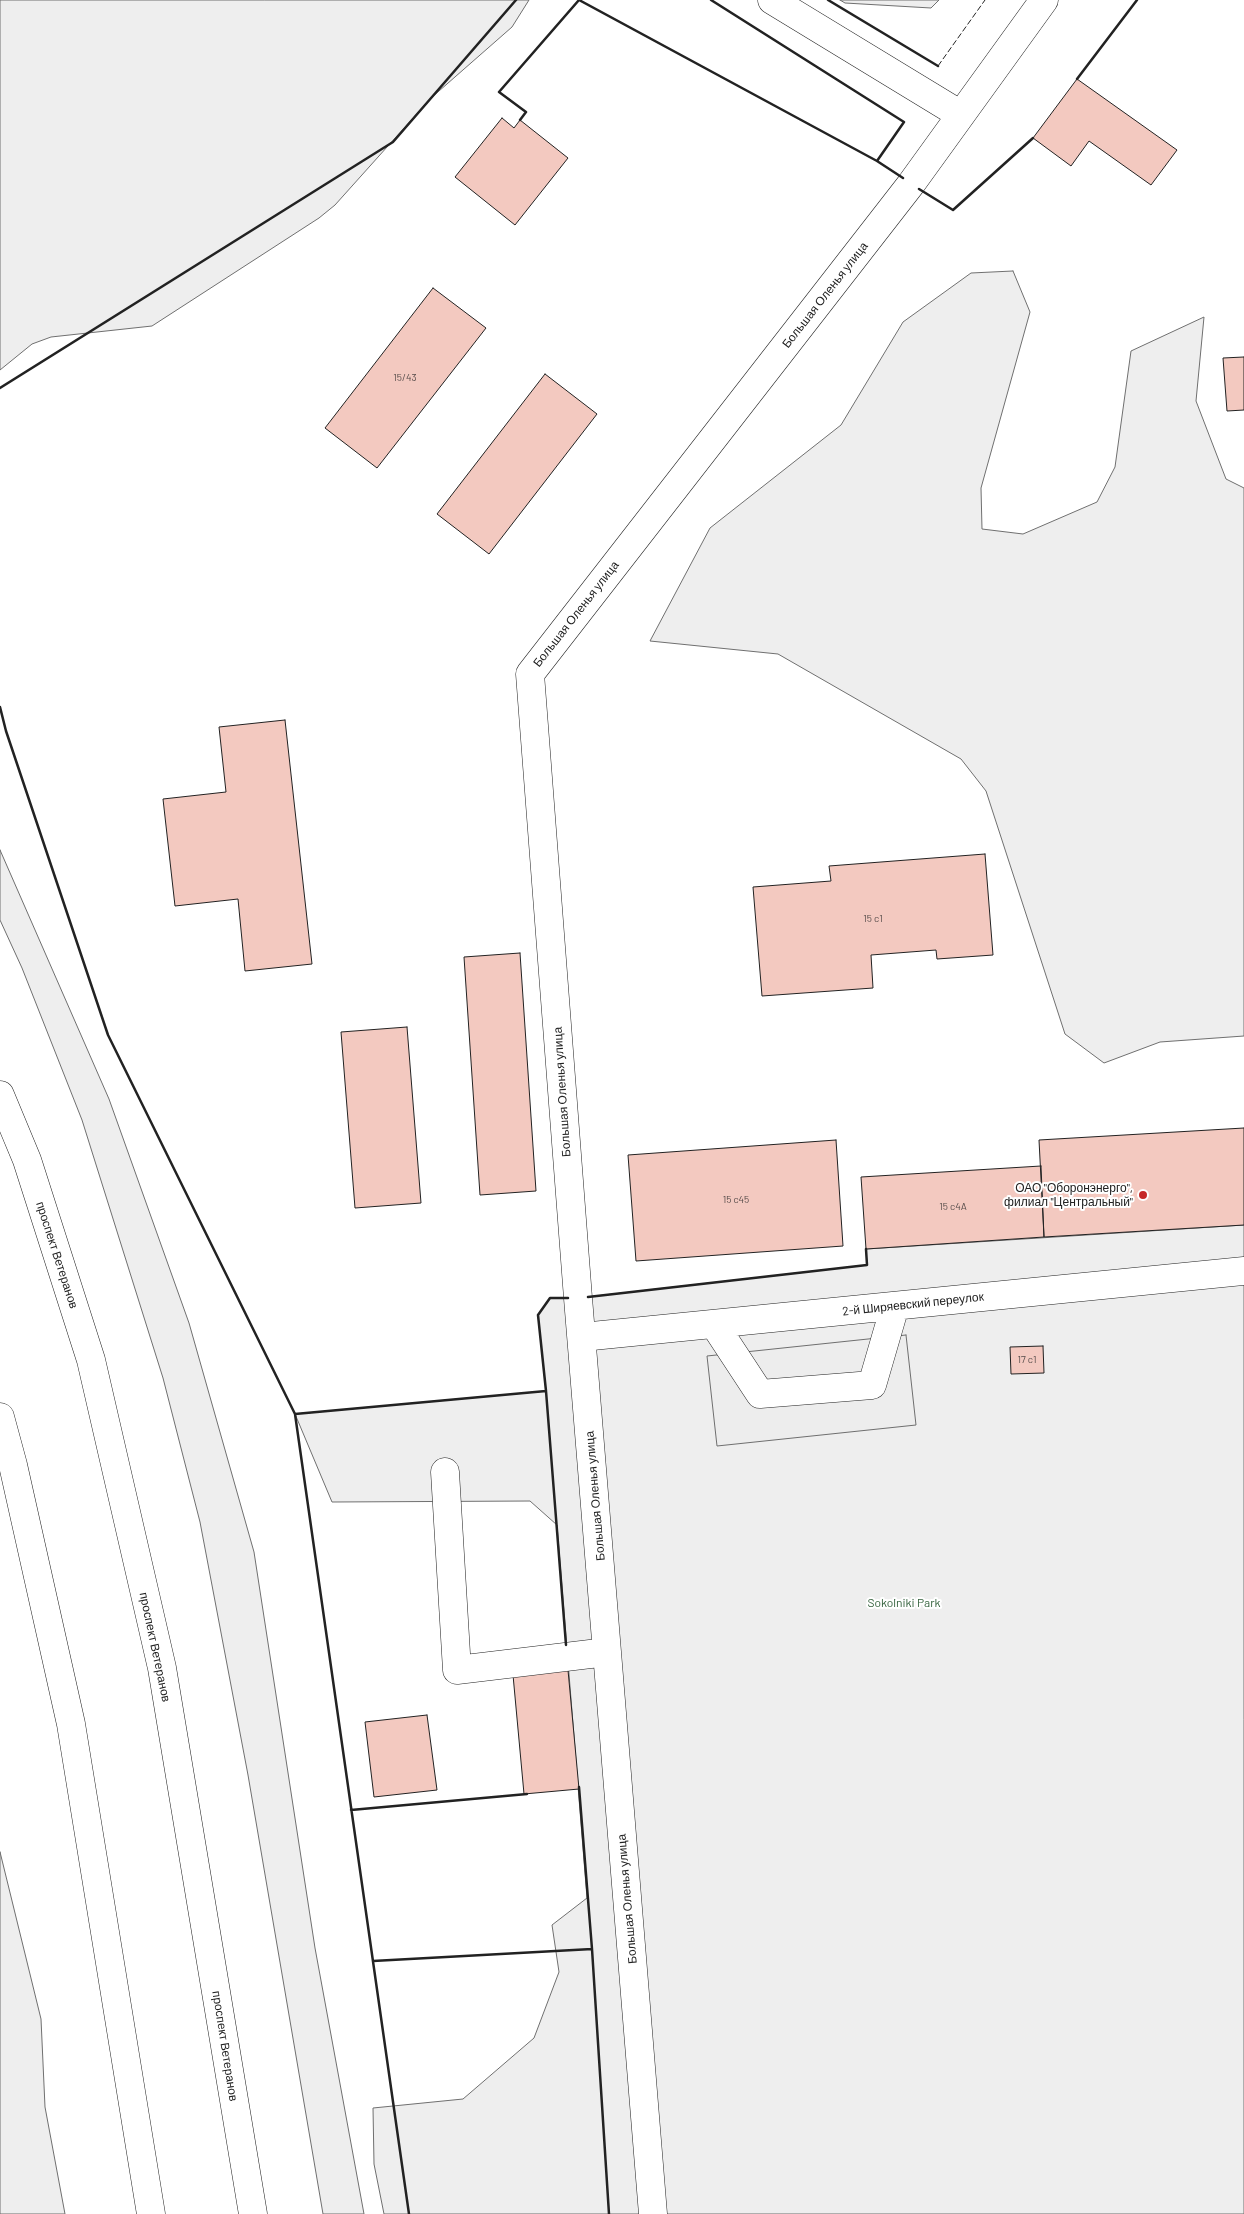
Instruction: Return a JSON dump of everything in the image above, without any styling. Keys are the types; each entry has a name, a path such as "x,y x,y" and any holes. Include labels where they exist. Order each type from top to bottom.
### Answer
{"main road":[{"path":"772,0 961,114"},
{"name":"Большая Оленья улица","path":"653,2214 530,674 911,184 1044,0"},
{"name":"проспект Ветеранов","path":"0,1095 27,1160 90,1360 162,1668 253,2214"},
{"name":"2-й Ширяевский переулок","path":"582,1337 1244,1271"},
{"path":"714,1324 760,1394 872,1385 895,1306"},
{"path":"0,1417 13,1465 71,1724 151,2214"},
{"path":"445,1472 458,1670 607,1652"}],"green space":[{"path":"0,0 529,0 512,27 431,98 335,205 319,218 152,326 51,337 32,344 0,370"},
{"path":"840,0 939,0 931,8 845,3"},
{"path":"1013,271 1030,312 981,488 982,529 1023,534 1097,502 1115,467 1131,351 1204,317 1196,401 1226,479 1244,488 1244,1036 1160,1042 1104,1063 1065,1034 986,791 961,759 778,654 650,641 710,528 841,425 903,322 971,273"},
{"path":"0,850 109,1099 189,1323 254,1552 315,1948 364,2214 323,2214 248,1775 200,1522 163,1378 82,1120 22,968 0,920"},
{"name":"Sokolniki Park","path":"1244,1225 1244,2214 384,2214 374,2164 373,2108 463,2099 534,2038 559,1972 552,1925 587,1898 557,1525 530,1501 332,1502 295,1414 546,1391 538,1315 550,1298 578,1298 867,1265 866,1249"},
{"path":"0,1852 41,2019 45,2107 65,2214 0,2214"}],"shaded area":[{"path":"906,1335 916,1425 717,1446 707,1356"}],"building":[{"path":"1077,79 1177,150 1151,185 1089,141 1071,166 1033,138"},
{"path":"502,118 514,128 520,120 568,158 515,225 455,177"},
{"path":"433,288 486,328 377,468 325,428"},
{"path":"1244,357 1244,410 1227,411 1223,358"},
{"path":"545,374 597,414 489,554 437,514"},
{"path":"285,720 312,964 245,971 238,899 175,906 163,799 226,792 219,727"},
{"path":"985,854 993,955 937,959 936,950 871,955 873,988 762,996 753,887 831,881 829,866"},
{"path":"520,953 536,1191 480,1195 464,957"},
{"path":"407,1027 421,1203 355,1208 341,1032"},
{"name":"ОАО \"Оборонэнерго\", филиал \"Центральный\"","path":"1244,1128 1244,1225 1044,1237 1039,1140"},
{"path":"836,1140 843,1246 636,1261 628,1155"},
{"path":"1041,1166 1044,1237 866,1249 861,1177"},
{"path":"1043,1346 1044,1373 1011,1374 1010,1347"},
{"path":"568,1670 579,1789 524,1794 513,1675"},
{"path":"427,1715 437,1790 374,1797 365,1722"}],"fence":[{"path":"938,66 985,0"}],"wall":[{"path":"0,388 393,142 516,0"},
{"path":"520,120 526,112 499,92 579,0 877,161"},
{"path":"711,0 904,122 877,161 903,178"},
{"path":"828,0 938,66"},
{"path":"1077,79 1137,0"},
{"path":"919,189 953,210 1033,138"},
{"path":"0,707 6,731 108,1035 295,1414 409,2214"},
{"path":"588,1297 867,1265 866,1249"},
{"path":"566,1645 546,1391 538,1315 550,1298 568,1298"},
{"path":"295,1414 546,1391"},
{"path":"579,1787 592,1949 609,2214"},
{"path":"351,1810 527,1794"},
{"path":"373,1961 592,1949"}],"place":[{"name":"ОАО \"Оборонэнерго\", филиал \"Центральный\"","path":"1143,1195"}]}
